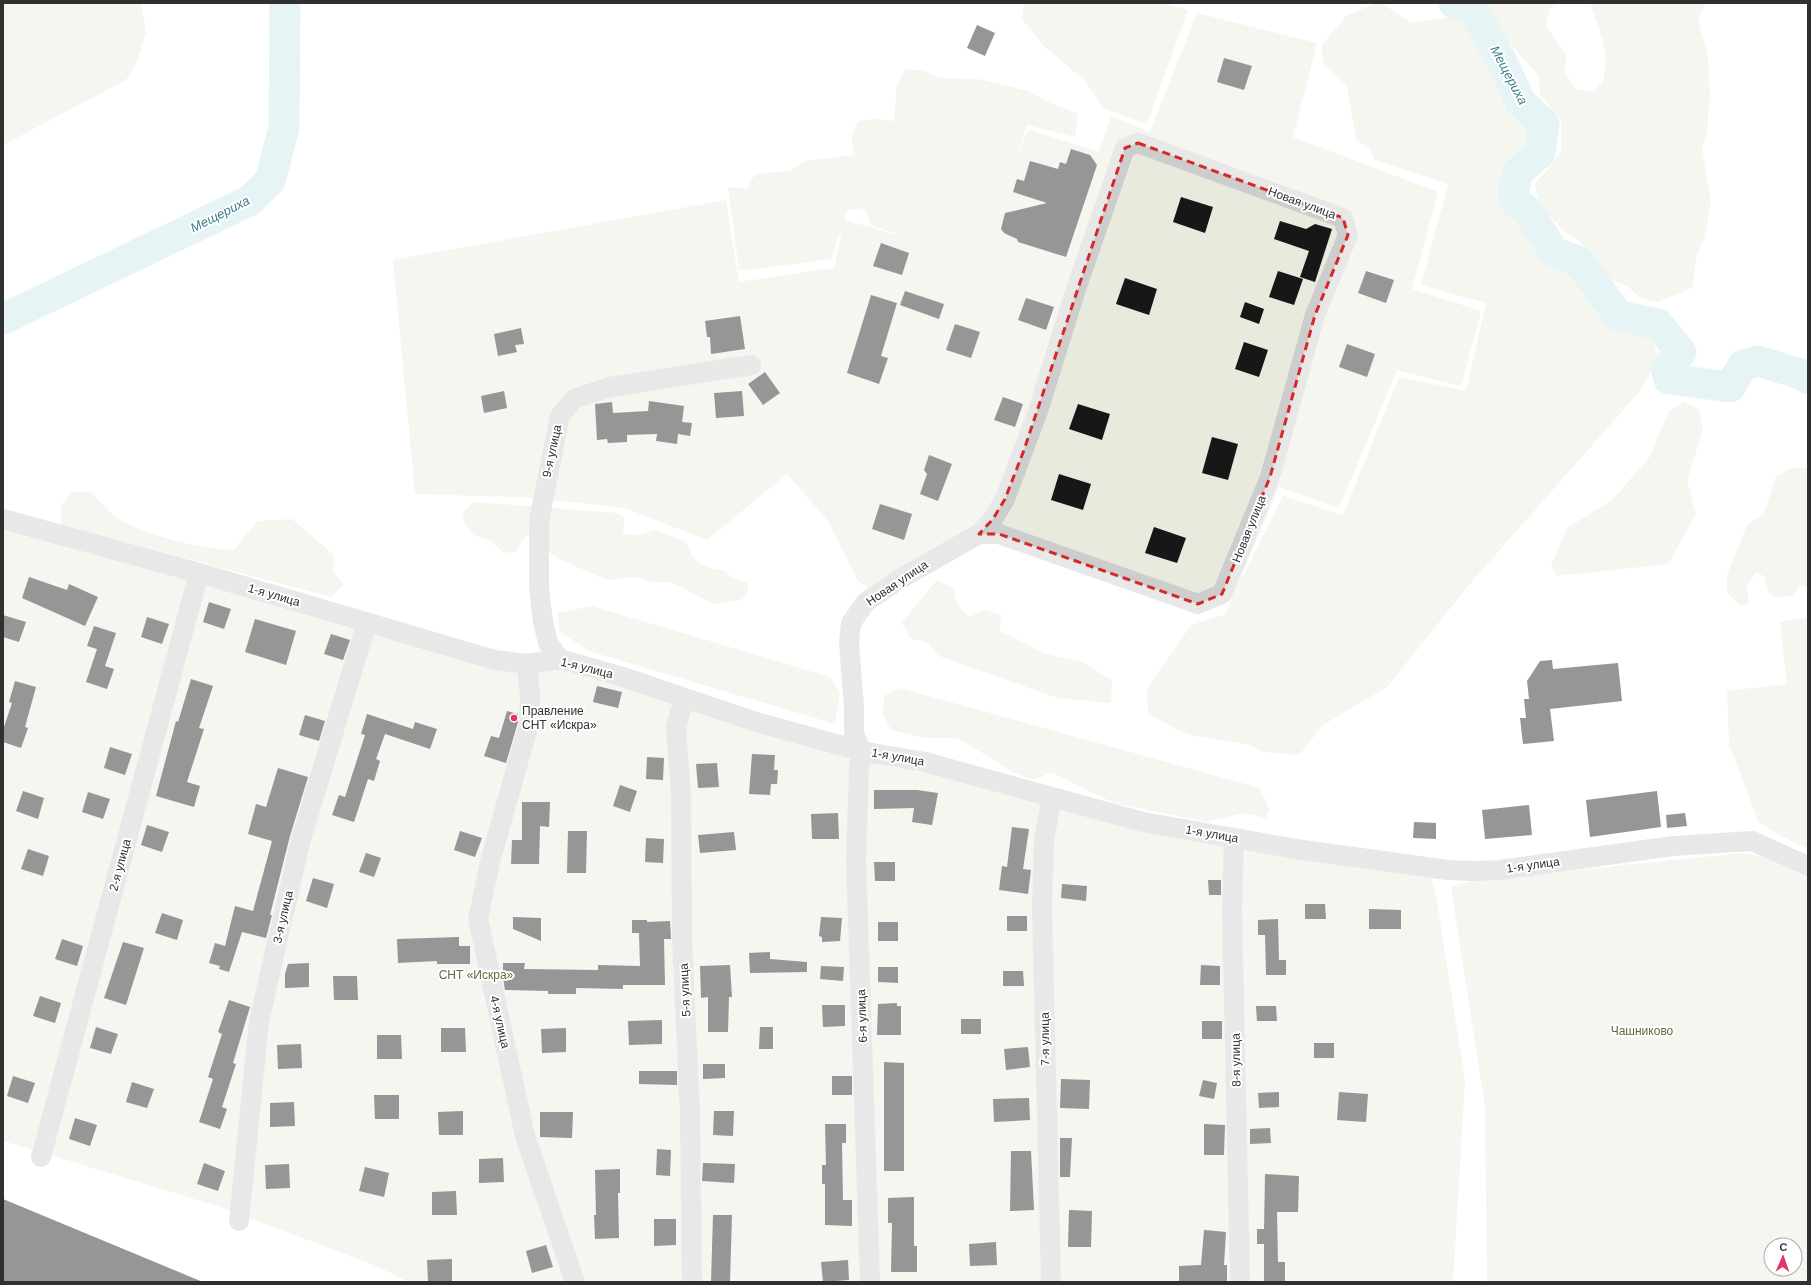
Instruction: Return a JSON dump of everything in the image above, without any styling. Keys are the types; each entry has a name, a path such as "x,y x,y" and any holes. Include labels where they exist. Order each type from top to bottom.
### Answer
{"street":[{"name":"Новая улица","path":"861,751 854,733 854,707 849,643 851,623 866,602 900,579 979,534 993,519 1005,499 1024,450 1076,289 1125,148 1138,143 1343,218 1348,235 1315,315 1270,477 1222,594 1198,604 999,534 979,534"},
{"name":"9-я улица","path":"560,659 548,643 543,622 539,588 538,521 560,416 574,399 610,387 751,365"},
{"name":"1-я улица","path":"3,519 199,573 495,660 526,664 560,659 620,676 686,700 756,722 861,751 925,762 1143,822 1296,849 1448,870 1500,870 1673,846 1752,841 1808,866"},
{"name":"2-я улица","path":"42,1157 199,573"},
{"name":"3-я улица","path":"239,1221 259,1021 301,839 367,622"},
{"name":"4-я улица","path":"526,664 530,696 529,724 491,858 478,919 526,1136 575,1282"},
{"name":"5-я улица","path":"686,700 680,712 676,728 681,793 682,939 690,1114 692,1282"},
{"name":"6-я улица","path":"861,751 856,860 870,1282"},
{"name":"7-я улица","path":"1051,1282 1042,907 1044,840 1052,798"},
{"name":"8-я улица","path":"1234,838 1233,918 1240,1282"}],"highlighted area":[{"path":"1138,143 1343,218 1348,235 1315,315 1270,477 1222,594 1198,604 999,534 979,534 993,519 1005,499 1024,450 1125,148"}],"green space":[{"path":"3,3 141,3 146,32 138,60 126,80 3,145"},
{"path":"1024,3 1162,3 1188,10 1147,124 1105,109 1084,80 1044,46 1022,19"},
{"path":"1376,3 1381,3 1412,23 1450,17 1466,20 1517,111 1532,125 1523,150 1501,176 1497,197 1508,213 1524,218 1535,242 1544,252 1575,271 1610,322 1651,338 1659,357 1640,391 1468,586 1387,687 1323,725 1299,755 1263,752 1247,744 1196,736 1179,731 1148,713 1147,689 1191,625 1226,614 1232,598 1202,611 987,534 884,597 858,581 828,521 787,474 707,540 625,508 523,497 415,494 393,260 726,200 739,282 834,268 843,225 831,259 739,271 728,187 747,189 755,174 790,171 805,161 855,155 851,137 858,121 877,119 894,121 897,85 906,69 924,71 939,78 978,79 1029,91 1043,100 1078,114 1075,137 1027,125 1014,168 1028,129 1099,152 1111,116 1150,132 1197,13 1317,43 1293,137 1438,192 1412,289 1481,311 1461,386 1397,370 1339,508 1279,487 1236,589 1283,496 1343,515 1399,377 1466,391 1486,303 1421,285 1448,184 1375,160 1370,150 1356,139 1347,86 1323,62 1322,45 1346,16","holes":["865,208 871,225 913,239 844,220 848,210"]},
{"path":"1489,3 1556,3 1550,9 1546,26 1566,55 1565,74 1576,89 1593,92 1600,85 1603,79 1606,59 1603,41 1591,7 1592,3 1705,3 1698,20 1708,57 1710,94 1707,132 1702,149 1711,203 1704,238 1697,254 1692,288 1657,302 1641,298 1628,287 1610,279 1579,240 1565,232 1540,206 1535,184 1561,153 1561,120 1540,94 1538,75 1504,37 1488,8"},
{"path":"1683,402 1699,409 1703,428 1687,481 1696,514 1668,564 1557,576 1551,566 1567,528 1613,499 1649,458 1669,411"},
{"path":"1791,468 1808,468 1808,588 1798,586 1794,596 1775,597 1768,592 1764,576 1756,572 1747,587 1749,604 1739,605 1727,592 1727,575 1747,525 1764,514 1776,477"},
{"path":"72,492 90,492 114,516 138,529 172,540 221,549 234,550 257,521 292,519 334,555 333,572 344,585 331,597 61,525 61,506"},
{"path":"474,502 617,513 624,517 623,534 639,535 655,530 685,541 693,556 700,564 726,571 731,577 747,583 748,592 741,600 713,604 671,582 652,582 635,577 607,580 557,558 549,552 541,534 527,535 516,552 507,553 500,550 490,541 474,535 467,527 463,517 464,513 465,510"},
{"name":"СНТ «Искра»","path":"3,528 205,583 369,634 506,670 555,668 1242,850 1429,869 1436,896 1465,1080 1453,1282 409,1282 376,1266 224,1208 4,1141"},
{"path":"937,580 954,588 957,604 969,617 985,610 1001,615 1000,631 1046,654 1082,662 1112,680 1111,703 1058,698 939,656 926,642 909,638 902,622"},
{"path":"592,606 830,677 840,692 835,724 589,651 559,631 558,613"},
{"path":"1808,617 1808,849 1777,834 1758,821 1729,744 1727,691 1787,684 1780,622"},
{"path":"900,688 1260,788 1269,809 1266,818 1243,813 1206,822 1114,803 1051,772 1035,780 1016,774 958,738 925,738 891,730 883,714 884,696"},
{"name":"Чашниково","path":"1743,853 1763,857 1808,878 1808,1282 1487,1282 1485,1107 1451,887 1473,880"}],"building":[{"path":"977,25 995,33 985,56 967,48"},
{"path":"1224,58 1252,66 1244,90 1217,82"},
{"path":"1071,149 1090,155 1097,165 1066,257 1018,242 1017,239 1004,233 1001,229 1005,213 1047,203 1013,192 1017,179 1024,181 1030,161 1058,169 1060,162 1066,164"},
{"path":"1181,197 1213,207 1205,233 1173,222"},
{"path":"1280,221 1306,229 1315,224 1332,229 1315,282 1300,277 1309,251 1274,239"},
{"path":"881,243 909,253 902,275 873,266"},
{"path":"1278,271 1303,279 1294,305 1269,297"},
{"path":"1366,271 1394,280 1386,303 1358,293"},
{"path":"1125,278 1157,289 1149,315 1116,304"},
{"path":"905,291 944,304 939,319 900,305"},
{"path":"871,295 897,303 881,356 888,358 879,384 847,373"},
{"path":"1026,298 1054,307 1046,330 1018,320"},
{"path":"1245,302 1264,309 1259,324 1240,317"},
{"path":"740,316 745,349 711,354 710,337 707,337 705,321"},
{"path":"955,324 980,332 971,358 946,350"},
{"path":"521,328 524,344 515,345 517,352 498,356 494,334"},
{"path":"1244,342 1268,350 1259,377 1235,369"},
{"path":"1347,344 1375,354 1367,377 1339,367"},
{"path":"765,372 780,393 763,405 748,384"},
{"path":"504,391 507,408 484,413 481,396"},
{"path":"742,391 744,416 716,418 714,393"},
{"path":"1003,397 1023,404 1015,427 994,420"},
{"path":"649,401 684,406 682,422 692,423 690,436 678,434 677,444 656,441 657,434 627,435 627,442 608,443 607,439 597,440 595,404 612,402 613,413 648,411"},
{"path":"1078,404 1110,414 1102,440 1069,429"},
{"path":"1212,437 1238,444 1228,480 1202,473"},
{"path":"929,455 952,464 938,501 920,494 927,474 924,470"},
{"path":"1059,474 1091,484 1083,510 1051,500"},
{"path":"880,504 912,514 904,540 872,529"},
{"path":"1154,527 1186,538 1177,563 1145,553"},
{"path":"29,577 67,590 69,584 98,597 85,626 22,598"},
{"path":"209,602 231,609 224,629 203,622"},
{"path":"3,615 26,622 19,642 3,637"},
{"path":"147,617 169,624 162,644 141,637"},
{"path":"255,619 296,631 286,665 245,652"},
{"path":"94,626 116,633 105,666 114,669 107,689 86,682 97,649 87,646"},
{"path":"331,634 350,640 343,660 324,654"},
{"path":"1552,660 1553,669 1618,663 1622,701 1550,709 1554,741 1523,744 1520,718 1526,718 1524,699 1529,699 1527,681 1540,661"},
{"path":"191,679 213,686 199,728 204,729 187,782 200,786 194,807 156,796 176,721 178,722"},
{"path":"15,681 36,687 25,727 28,728 21,748 3,742 3,730 12,703 9,702"},
{"path":"597,686 622,692 618,708 593,702"},
{"path":"507,711 518,714 518,722 506,763 484,756 491,736 499,738"},
{"path":"367,714 413,729 415,722 437,729 430,749 385,734 376,759 380,761 374,781 368,779 354,822 332,815 339,795 345,797 365,735 361,734"},
{"path":"305,715 325,721 319,741 299,735"},
{"path":"110,747 132,754 125,775 104,768"},
{"path":"752,754 775,755 774,770 778,770 777,784 771,784 770,795 749,794"},
{"path":"647,757 664,758 663,780 646,779"},
{"path":"717,763 719,787 698,788 696,764"},
{"path":"278,768 308,777 290,836 270,915 272,915 266,938 242,932 229,972 219,969 220,966 209,963 215,943 225,946 235,906 253,911 272,841 248,834 256,804 266,807"},
{"path":"620,785 637,791 630,812 613,806"},
{"path":"874,790 917,790 938,793 932,825 912,822 914,808 874,809"},
{"path":"23,791 44,798 38,819 16,811"},
{"path":"1657,791 1661,827 1590,837 1586,800"},
{"path":"88,792 110,799 103,819 82,812"},
{"path":"522,802 550,802 549,827 540,826 539,864 511,864 512,840 522,840"},
{"path":"1529,805 1532,835 1485,839 1482,810"},
{"path":"838,813 839,839 812,839 811,814"},
{"path":"1685,813 1687,826 1667,828 1666,815"},
{"path":"1414,822 1436,823 1436,839 1413,838"},
{"path":"147,825 169,832 162,852 141,845"},
{"path":"1012,827 1029,829 1023,869 1031,870 1028,894 999,890 1002,866 1007,867"},
{"path":"460,831 482,838 475,857 454,850"},
{"path":"568,831 587,831 586,873 567,873"},
{"path":"734,832 736,850 700,853 698,835"},
{"path":"646,838 664,839 663,863 645,862"},
{"path":"28,849 49,856 43,876 21,869"},
{"path":"366,853 381,858 374,877 359,872"},
{"path":"874,862 895,862 895,881 875,881"},
{"path":"313,878 334,884 327,908 306,901"},
{"path":"1208,880 1221,880 1221,895 1209,895"},
{"path":"1062,884 1087,886 1086,901 1061,898"},
{"path":"1305,904 1325,904 1326,919 1305,919"},
{"path":"1369,909 1401,910 1401,929 1369,929"},
{"path":"162,913 183,920 177,940 155,933"},
{"path":"1007,916 1027,916 1027,931 1007,931"},
{"path":"513,917 541,918 541,941 513,929"},
{"path":"821,917 842,918 840,941 822,942 822,937 819,936"},
{"path":"1278,919 1279,960 1286,960 1286,975 1266,975 1265,935 1258,935 1258,920"},
{"path":"632,920 647,920 647,922 670,921 671,939 664,939 665,985 623,985 623,989 576,988 576,994 548,994 548,991 505,990 503,963 525,963 524,969 598,970 598,965 640,966 639,933 632,933"},
{"path":"878,922 898,922 898,941 878,941"},
{"path":"459,937 459,946 470,946 470,964 437,964 437,961 398,963 397,939"},
{"path":"62,939 83,946 77,966 55,959"},
{"path":"123,942 144,948 126,1005 104,998"},
{"path":"770,952 770,959 807,962 807,972 750,973 749,953"},
{"path":"309,963 309,987 285,988 285,974 288,964"},
{"path":"730,965 732,997 729,997 728,1032 708,1032 708,997 701,998 700,966"},
{"path":"1201,965 1220,966 1220,985 1200,985"},
{"path":"821,966 844,967 843,981 820,979"},
{"path":"878,967 898,967 898,983 878,982"},
{"path":"1003,971 1023,971 1024,986 1003,986"},
{"path":"333,976 357,976 358,1000 334,1000"},
{"path":"40,996 61,1003 55,1023 33,1016"},
{"path":"229,1000 250,1007 233,1063 236,1064 222,1107 227,1109 220,1129 199,1122 213,1079 208,1077 222,1034 218,1032"},
{"path":"897,1003 897,1006 901,1006 901,1035 877,1035 878,1004"},
{"path":"822,1005 845,1005 845,1026 823,1027"},
{"path":"1256,1006 1276,1006 1277,1021 1257,1021"},
{"path":"961,1019 981,1019 981,1034 961,1034"},
{"path":"662,1020 662,1044 629,1045 628,1021"},
{"path":"1202,1021 1222,1021 1222,1039 1202,1039"},
{"path":"96,1027 118,1034 111,1054 90,1048"},
{"path":"760,1027 773,1027 773,1049 759,1049"},
{"path":"441,1028 465,1028 466,1052 441,1052"},
{"path":"566,1028 566,1052 542,1053 541,1029"},
{"path":"377,1035 401,1035 402,1059 377,1059"},
{"path":"1314,1043 1334,1043 1334,1058 1314,1058"},
{"path":"301,1044 302,1068 278,1069 277,1045"},
{"path":"1028,1047 1030,1067 1006,1070 1004,1049"},
{"path":"884,1062 904,1063 904,1171 884,1171"},
{"path":"703,1064 725,1064 725,1078 703,1079"},
{"path":"639,1071 677,1071 677,1085 639,1084"},
{"path":"13,1076 35,1083 28,1103 7,1096"},
{"path":"832,1076 852,1076 852,1095 832,1095"},
{"path":"1061,1079 1090,1080 1089,1109 1060,1108"},
{"path":"1203,1080 1217,1083 1214,1099 1199,1096"},
{"path":"132,1082 154,1089 147,1108 126,1102"},
{"path":"1279,1092 1279,1107 1259,1108 1258,1093"},
{"path":"1339,1092 1368,1094 1366,1122 1337,1120"},
{"path":"374,1095 399,1095 399,1119 375,1119"},
{"path":"1029,1098 1030,1120 994,1122 993,1099"},
{"path":"294,1102 295,1126 270,1127 270,1103"},
{"path":"463,1111 463,1135 439,1135 438,1112"},
{"path":"714,1111 734,1111 733,1136 713,1135"},
{"path":"540,1112 573,1112 572,1138 540,1137"},
{"path":"75,1118 97,1125 90,1146 69,1139"},
{"path":"825,1124 846,1124 846,1143 842,1143 843,1200 852,1200 852,1226 825,1225 825,1184 822,1184 822,1165 826,1165"},
{"path":"1204,1124 1225,1125 1224,1155 1204,1155"},
{"path":"1270,1128 1271,1143 1250,1144 1250,1129"},
{"path":"1060,1138 1072,1138 1070,1177 1060,1177"},
{"path":"657,1149 671,1150 670,1176 656,1175"},
{"path":"1011,1151 1031,1151 1034,1210 1010,1211"},
{"path":"503,1158 504,1182 479,1183 479,1159"},
{"path":"204,1163 225,1171 218,1191 197,1184"},
{"path":"703,1163 735,1164 734,1183 702,1181"},
{"path":"289,1164 290,1188 266,1189 265,1165"},
{"path":"365,1167 389,1173 384,1197 359,1191"},
{"path":"620,1169 620,1193 618,1193 619,1238 595,1239 595,1170"},
{"path":"1265,1174 1299,1176 1298,1212 1277,1212 1278,1262 1285,1262 1285,1282 1264,1282 1264,1244 1257,1244 1257,1229 1264,1229"},
{"path":"456,1191 457,1215 432,1215 432,1192"},
{"path":"914,1197 914,1246 917,1246 917,1272 891,1272 892,1223 888,1223 888,1198"},
{"path":"3,1199 203,1282 3,1282"},
{"path":"1069,1210 1092,1211 1091,1247 1068,1247"},
{"path":"713,1215 732,1215 730,1282 711,1282"},
{"path":"654,1219 676,1219 676,1245 654,1246"},
{"path":"1204,1230 1226,1232 1224,1265 1227,1265 1227,1282 1179,1282 1179,1266 1201,1265"},
{"path":"996,1242 997,1265 970,1266 969,1244"},
{"path":"546,1245 553,1267 532,1273 526,1251"},
{"path":"452,1259 452,1282 428,1282 427,1260"},
{"path":"848,1260 849,1280 823,1282 821,1262"}],"waterway":[{"name":"Мещериха","path":"3,319 249,201 270,181 284,128 285,3"},
{"name":"Мещериха","path":"1454,3 1474,10 1506,70 1521,103 1544,124 1540,153 1518,172 1513,193 1516,203 1527,210 1554,252 1579,262 1619,316 1658,324 1681,352 1666,369 1669,379 1730,387 1743,365 1758,361 1804,375 1808,379"}],"place":[{"name":"Правление СНТ «Искра»","path":"514,718"}]}
